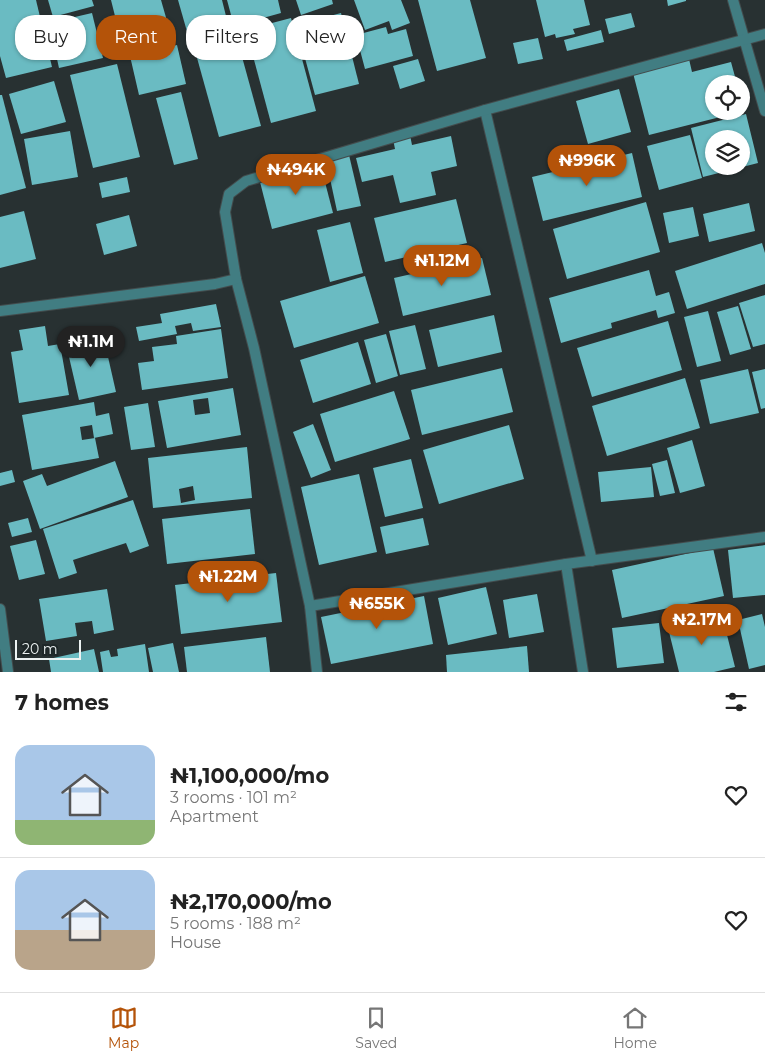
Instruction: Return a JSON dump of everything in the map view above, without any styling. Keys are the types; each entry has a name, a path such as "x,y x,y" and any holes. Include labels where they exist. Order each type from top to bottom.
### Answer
{"street":[{"path":"733,0 765,111"},
{"path":"317,672 310,606 254,348 236,279 225,212 229,194 246,181 485,110 765,34"},
{"path":"485,110 592,561"},
{"path":"0,311 215,284 236,279"},
{"path":"310,606 566,564 765,537"},
{"path":"566,564 583,672"},
{"path":"0,610 8,672"}],"building":[{"path":"0,0 36,0 40,15 15,15 15,60 50,60 52,67 6,78 0,56"},
{"path":"48,0 92,0 94,6 60,15 52,15"},
{"path":"111,0 161,0 165,15 115,15"},
{"path":"178,0 222,0 226,15 186,15 186,28"},
{"path":"227,0 278,0 281,13 274,15 231,15"},
{"path":"296,0 332,0 333,4 301,15"},
{"path":"354,0 401,0 410,23 392,30 389,21 365,30 364,15 360,15"},
{"path":"418,0 470,0 486,58 437,71"},
{"path":"536,0 584,0 590,25 573,29 575,34 556,38 555,34 545,37"},
{"path":"667,0 686,0 686,1 668,6"},
{"path":"92,13 96,29 96,60 59,68 57,60 86,60 86,15 83,15"},
{"path":"631,13 635,27 609,34 605,19"},
{"path":"286,19 286,60 302,60 316,111 271,123 254,60 276,60 276,22"},
{"path":"386,27 388,34 406,29 413,56 365,69 363,60 364,33"},
{"path":"601,30 604,42 567,51 564,40"},
{"path":"538,38 543,59 518,64 513,43"},
{"path":"176,45 186,84 139,95 131,60 176,60"},
{"path":"418,59 425,81 400,89 393,66"},
{"path":"689,59 692,72 731,62 735,75 705,75 705,120 708,120 649,135 633,73"},
{"path":"198,60 243,60 261,126 219,137"},
{"path":"306,60 353,60 359,84 315,95"},
{"path":"117,64 140,157 93,168 70,75"},
{"path":"54,81 66,122 21,134 9,94"},
{"path":"619,89 631,132 588,144 576,101"},
{"path":"181,92 198,159 174,165 156,98"},
{"path":"0,95 2,95 26,188 0,195"},
{"path":"722,120 747,120 750,130 705,130 705,175 711,175 703,177 691,128"},
{"path":"750,130 758,163 750,165"},
{"path":"70,131 78,177 32,185 24,139"},
{"path":"410,135 412,145 451,136 457,166 431,172 436,195 400,203 393,175 362,182 356,158 395,149 393,139"},
{"path":"690,135 702,178 659,190 647,146"},
{"path":"632,153 642,197 543,221 532,177"},
{"path":"349,155 361,206 337,211 326,160"},
{"path":"320,163 333,213 272,229 259,178"},
{"path":"127,177 130,192 102,198 99,183"},
{"path":"456,199 467,243 385,262 374,218"},
{"path":"646,202 660,252 567,279 553,229"},
{"path":"749,203 755,231 709,242 703,214"},
{"path":"693,207 699,236 669,243 663,213"},
{"path":"24,211 36,259 0,268 0,217"},
{"path":"129,215 137,246 104,255 96,224"},
{"path":"350,222 363,273 330,282 317,230"},
{"path":"762,243 765,253 765,284 687,309 675,271"},
{"path":"482,258 491,295 403,316 394,278"},
{"path":"649,270 656,296 669,292 675,313 658,318 656,310 611,323 612,328 561,343 549,298"},
{"path":"365,276 379,323 294,348 280,301"},
{"path":"765,295 765,344 753,347 739,303"},
{"path":"216,304 221,327 193,331 191,323 175,326 177,334 139,341 136,327 162,323 160,314"},
{"path":"738,306 751,349 730,355 717,312"},
{"path":"708,311 721,361 697,367 684,317"},
{"path":"494,315 502,352 438,367 429,330"},
{"path":"668,321 682,370 592,397 577,348"},
{"path":"415,325 426,369 400,375 389,331"},
{"path":"45,326 48,346 60,344 69,395 19,403 11,352 23,350 19,330"},
{"path":"221,329 228,378 142,390 138,363 154,361 152,347 177,344 176,336"},
{"path":"386,334 398,376 376,383 364,340"},
{"path":"103,335 116,392 79,400 66,344"},
{"path":"358,342 371,384 313,403 300,360"},
{"path":"502,368 513,412 422,435 411,390"},
{"path":"748,369 759,413 710,424 700,380"},
{"path":"765,369 765,408 761,409 752,372"},
{"path":"685,378 700,428 607,456 592,406"},
{"path":"233,388 241,435 167,448 158,401","holes":["208,398 210,413 195,415 193,400"]},
{"path":"394,391 410,439 335,462 320,414"},
{"path":"94,402 96,416 109,413 113,434 94,438 92,425 80,427 82,440 95,438 99,458 32,470 22,415"},
{"path":"148,403 155,447 131,450 124,407"},
{"path":"313,424 331,470 311,478 293,432"},
{"path":"509,425 524,479 439,504 423,450"},
{"path":"692,440 705,486 680,493 667,448"},
{"path":"247,447 252,498 153,508 148,458","holes":["193,486 195,500 181,503 179,489"]},
{"path":"411,459 423,508 385,517 373,468"},
{"path":"667,460 675,493 660,496 652,464"},
{"path":"115,461 128,497 40,529 23,481 42,474 47,486"},
{"path":"651,467 654,497 601,502 598,472"},
{"path":"12,470 15,482 0,486 0,473"},
{"path":"359,474 377,552 319,565 301,487"},
{"path":"133,500 149,546 130,553 126,543 73,560 77,573 59,579 43,529"},
{"path":"250,509 255,554 167,564 162,519"},
{"path":"28,518 32,532 12,537 8,523"},
{"path":"423,518 429,545 386,554 380,527"},
{"path":"36,540 45,574 19,580 10,546"},
{"path":"765,545 765,595 733,598 728,550"},
{"path":"713,548 724,596 622,618 612,570"},
{"path":"276,573 282,622 181,634 175,585"},
{"path":"486,587 497,634 448,645 438,598"},
{"path":"107,589 114,630 94,634 92,621 75,623 77,636 46,641 39,599"},
{"path":"537,594 544,632 509,638 503,600"},
{"path":"424,596 433,644 331,664 321,617"},
{"path":"762,614 765,627 765,665 749,669 738,620"},
{"path":"722,615 735,667 714,672 679,672 668,628"},
{"path":"659,623 664,663 617,668 612,628"},
{"path":"266,637 270,672 187,672 184,647"},
{"path":"173,643 179,672 153,672 148,648"},
{"path":"145,644 149,672 103,672 100,652 109,650 111,657 118,656 117,649"},
{"path":"527,646 529,672 447,672 446,655"},
{"path":"94,649 99,672 51,672 49,659"}]}
